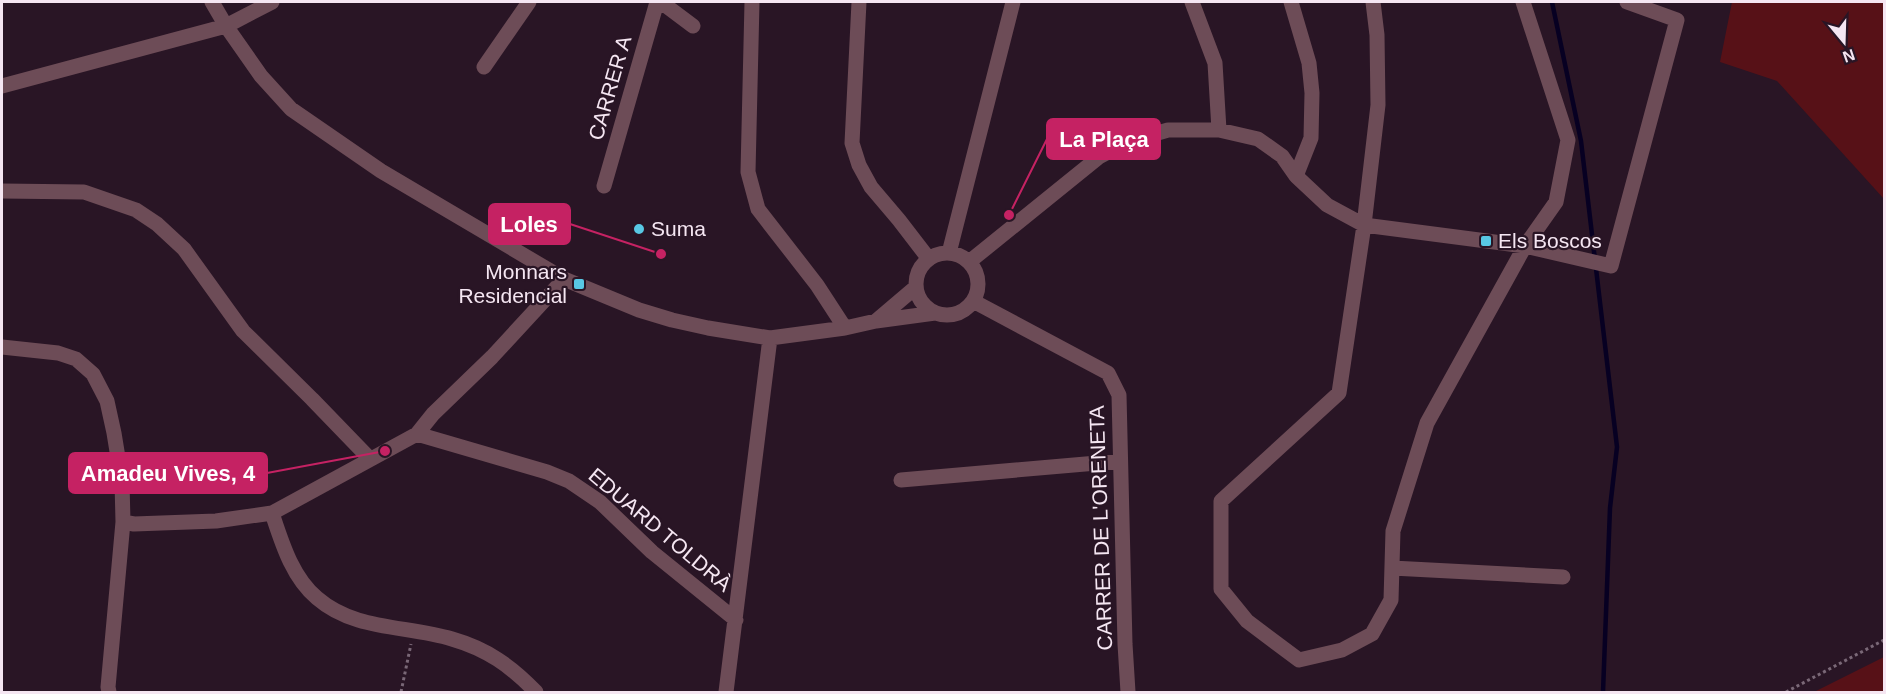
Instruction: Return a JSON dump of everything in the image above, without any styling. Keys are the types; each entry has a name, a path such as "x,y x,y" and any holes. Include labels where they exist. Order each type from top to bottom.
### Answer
{"street":[{"path":"212,2 261,76 291,109 381,171 564,279 639,310 672,320 771,338 935,313 956,314 973,301 977,291 974,270 969,262 960,256 949,253 939,254 929,259 921,267 917,276 916,287 919,297 925,306 935,313"},
{"path":"2,86 226,26 272,2"},
{"path":"484,68 529,2"},
{"path":"659,2 693,26"},
{"name":"CARRER A","path":"604,186 659,2"},
{"path":"752,2 748,172 753,192 758,209 817,285 845,328"},
{"path":"859,2 852,142 859,165 871,188 929,259"},
{"path":"949,253 1014,2"},
{"path":"1192,2 1215,63 1219,130"},
{"path":"1291,2 1309,63 1312,93 1311,138 1296,176"},
{"path":"1372,2 1377,35 1378,105 1364,225 1339,393 1221,501 1221,589 1247,621 1299,660 1342,650 1372,634 1391,600 1393,531 1427,423 1525,246 1556,202 1568,140 1523,2"},
{"path":"969,262 1099,157 1127,142 1168,130 1219,130 1258,139 1282,156 1296,176 1327,205 1364,225 1525,246 1608,266 1677,20 1627,2"},
{"path":"2,191 84,192 136,210 157,224 184,249 243,331 370,459"},
{"path":"123,522 134,524 216,521 272,513 417,434 433,414 492,357 564,279"},
{"path":"876,321 916,287"},
{"name":"CARRER DE L'ORENETA","path":"973,301 1108,373 1119,395 1128,693"},
{"path":"726,693 771,338"},
{"path":"2,347 58,353 76,359 93,374 107,401 122,482 123,522 114,605 109,693"},
{"name":"EDUARD TOLDRÀ","path":"417,434 547,472 569,481 600,502 652,552 736,620"},
{"path":"901,480 1120,461"},
{"path":"272,513 288,557 300,578 316,598 342,615 368,624 452,639 495,656 518,673 536,693"},
{"path":"1392,568 1563,577"}],"path":[{"path":"401,693 414,632"},
{"path":"1786,693 1884,640"}],"shaded area":[{"path":"1732,2 1884,2 1884,199 1777,81 1720,62"},
{"path":"1884,657 1884,692 1814,692"}],"waterway":[{"path":"1552,2 1581,141 1617,447 1610,508 1603,692"}],"place":[{"name":"La Plaça","path":"1009,215"},
{"name":"Suma","path":"639,229"},
{"name":"Els Boscos","path":"1486,241"},
{"name":"Loles","path":"661,254"},
{"name":"Monnars Residencial","path":"579,284"},
{"name":"Amadeu Vives, 4","path":"385,451"}]}
